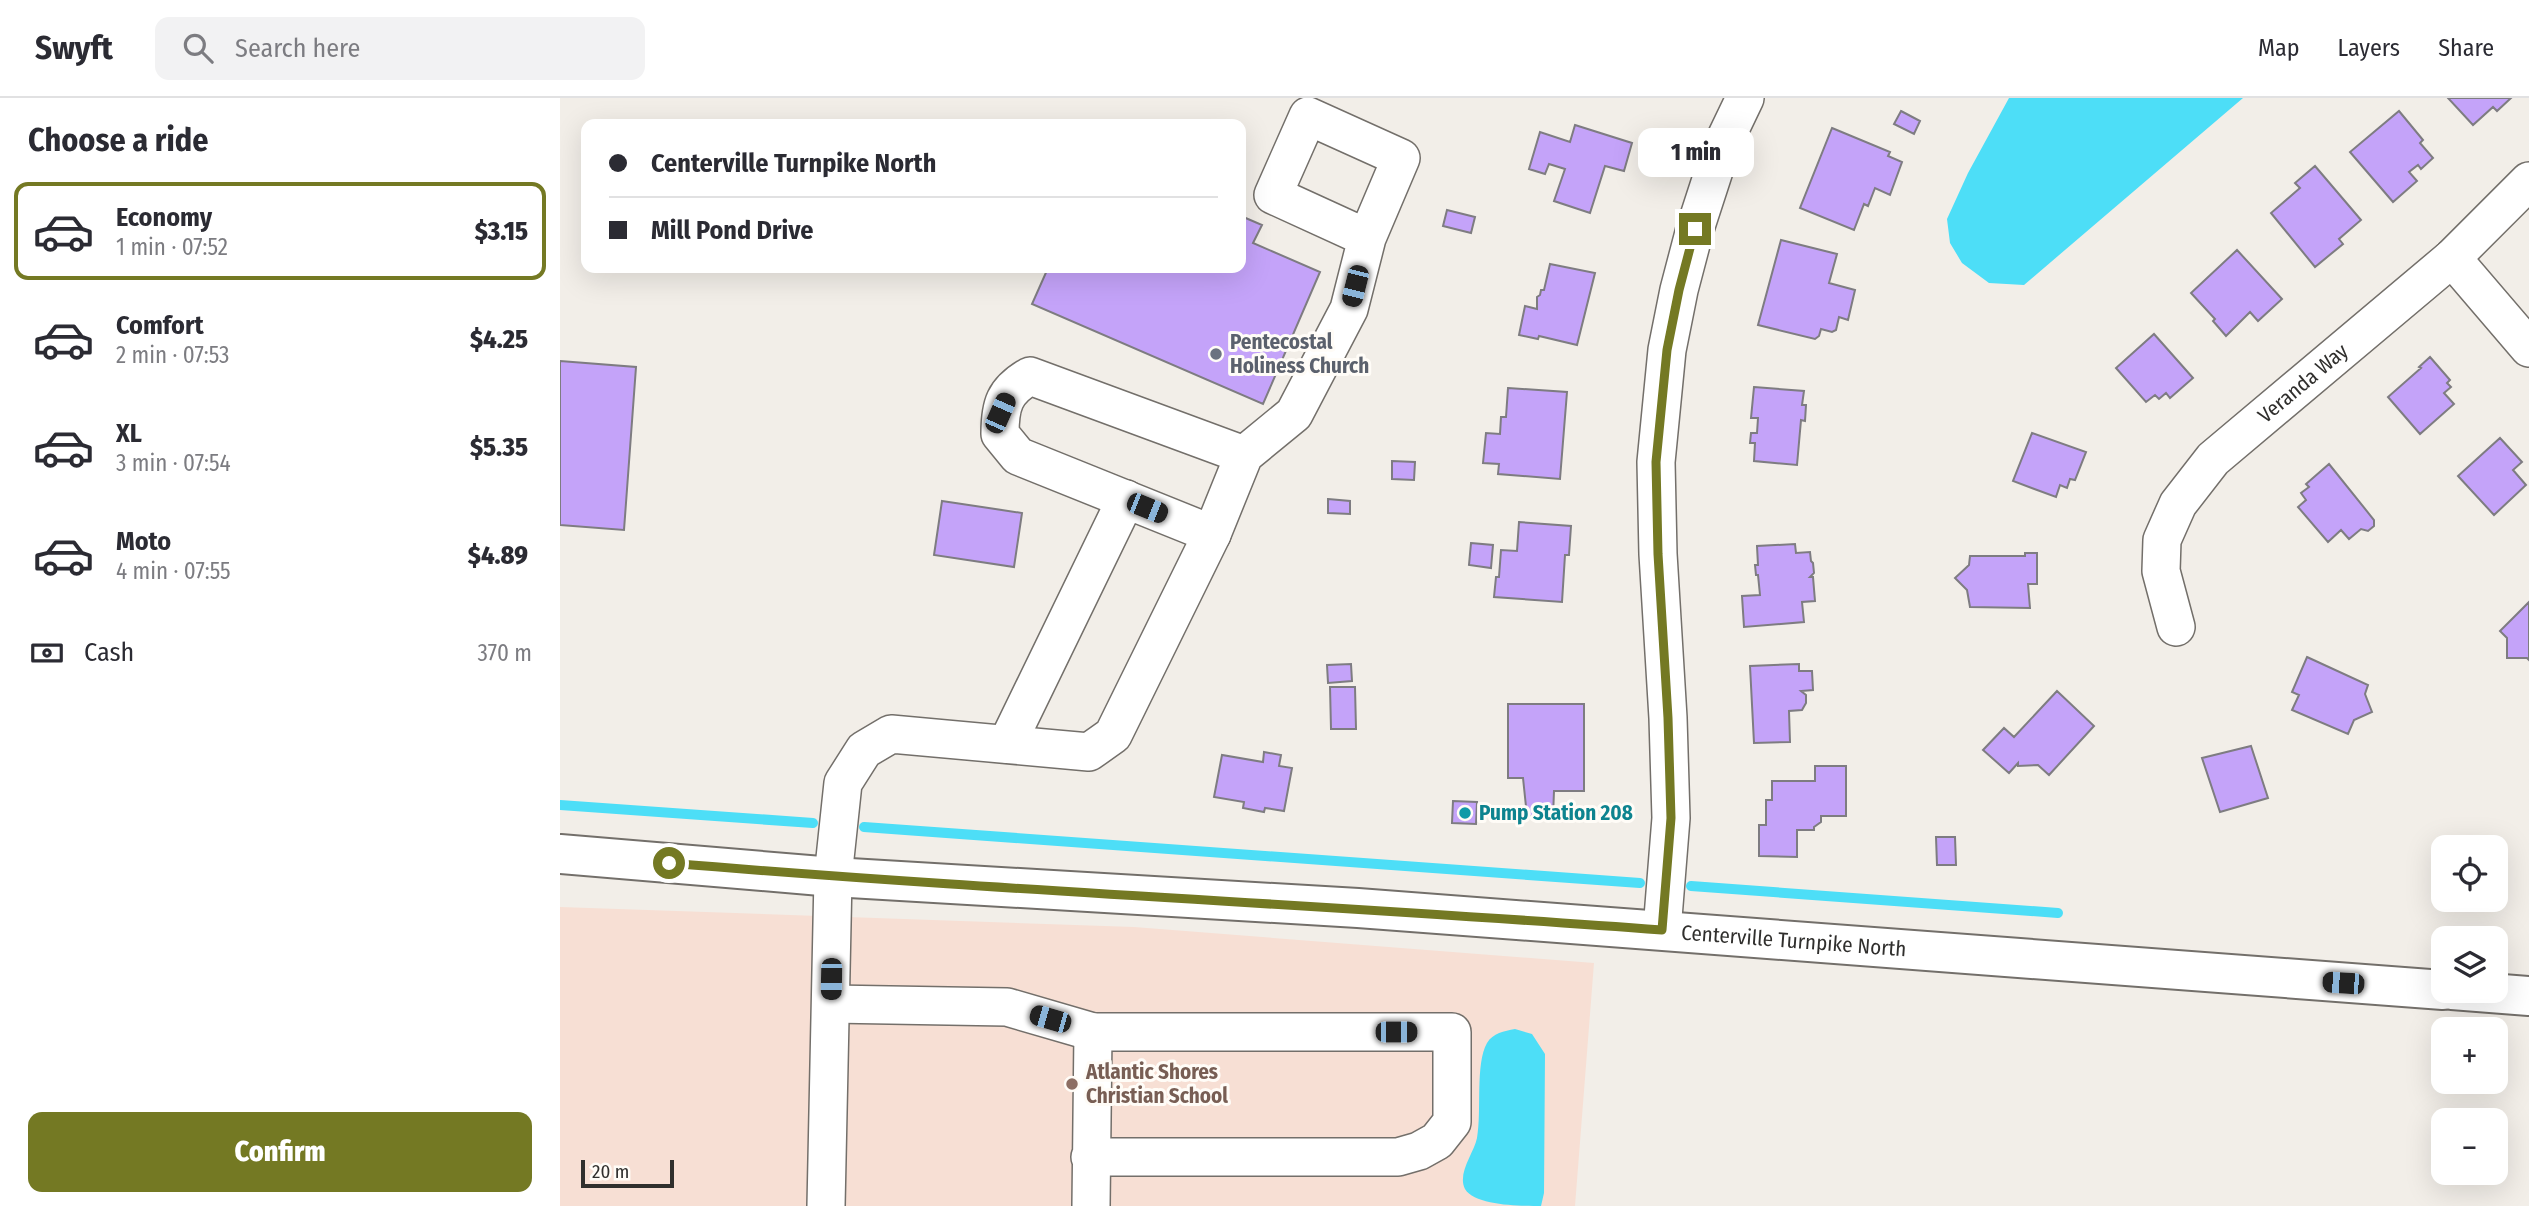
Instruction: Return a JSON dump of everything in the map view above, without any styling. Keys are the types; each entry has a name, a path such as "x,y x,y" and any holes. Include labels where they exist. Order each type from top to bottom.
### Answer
{"main road":[{"name":"Centerville Turnpike North","path":"560,854 833,877 1372,909 2431,989"},
{"path":"2508,994 2529,996"}],"street":[{"path":"1662,930 1671,818 1656,462 1666,363 1679,290 1695,229 1722,146 1745,98"},
{"name":"Veranda Way","path":"2176,626 2161,571 2162,540 2174,509 2213,459 2452,258 2529,181"},
{"path":"827,1206 833,877 843,783 864,750 891,734 1089,752 1113,735 1212,534 1244,455 1294,414 1349,309 1367,238"},
{"path":"2452,258 2529,348"},
{"path":"1212,534 1018,456 1000,434 1000,413 1012,386 1030,376 1244,455"},
{"path":"1007,744 1126,499"},
{"path":"831,1004 1007,1007 1094,1032 1452,1032 1452,1122 1437,1141 1419,1151 1398,1157 1090,1157"},
{"path":"1091,1206 1094,1032"}],"shaded area":[{"name":"Atlantic Shores Christian School","path":"560,907 1134,927 1594,963 1575,1206 560,1206"}],"water":[{"path":"2009,98 2243,98 2024,285 1989,283 1962,263 1950,243 1947,219 1968,173"},
{"path":"1515,1029 1532,1034 1545,1054 1544,1193 1541,1206 1488,1202 1470,1195 1463,1183 1464,1170 1477,1138 1483,1052 1492,1037"}],"building":[{"path":"2448,98 2511,98 2497,111 2493,107 2473,125"},
{"path":"1901,111 1920,121 1914,134 1894,124"},
{"path":"2399,111 2423,140 2420,143 2433,158 2421,169 2418,165 2409,172 2417,181 2393,202 2350,152"},
{"path":"1575,125 1632,143 1624,171 1605,166 1590,213 1554,201 1565,169 1549,164 1545,174 1529,169 1540,132 1570,142"},
{"path":"1832,128 1890,152 1888,156 1902,162 1890,195 1875,188 1868,206 1864,204 1854,230 1800,208"},
{"path":"2315,166 2361,220 2339,239 2343,244 2315,267 2271,213 2300,188 2295,183"},
{"path":"1447,210 1475,217 1471,233 1443,226"},
{"name":"Pentecostal Holiness Church","path":"1246,218 1262,225 1253,243 1320,272 1263,404 1032,304 1046,273 1246,273"},
{"path":"1781,240 1837,254 1829,283 1855,290 1848,320 1839,317 1836,330 1832,332 1821,329 1815,339 1758,325"},
{"path":"2237,250 2282,299 2258,321 2250,312 2226,336 2213,321 2215,319 2191,293"},
{"path":"1550,264 1595,273 1577,345 1539,336 1538,339 1519,335 1525,306 1537,309 1537,297 1541,290 1544,290"},
{"path":"2154,334 2193,378 2170,398 2166,393 2159,399 2155,395 2146,402 2116,368"},
{"path":"2430,357 2450,380 2447,383 2451,387 2444,393 2454,404 2420,434 2388,397"},
{"path":"560,361 636,367 624,530 560,525"},
{"path":"1754,387 1804,391 1802,405 1806,405 1805,421 1801,420 1797,465 1754,461 1755,443 1750,443 1751,433 1757,433 1758,418 1751,418"},
{"path":"1508,388 1567,392 1560,479 1498,474 1499,464 1483,463 1486,433 1500,434 1501,417 1506,417"},
{"path":"2032,433 2086,452 2075,480 2070,479 2067,488 2060,485 2056,497 2013,481"},
{"path":"2500,438 2522,462 2513,470 2526,485 2494,515 2458,476"},
{"path":"1392,461 1415,462 1414,480 1392,479"},
{"path":"2329,464 2374,520 2374,526 2368,531 2361,529 2349,539 2341,530 2328,542 2298,507 2306,500 2301,493 2309,487 2306,484"},
{"path":"1328,499 1350,501 1350,514 1328,513"},
{"path":"942,501 1022,513 1014,567 934,555"},
{"path":"1519,522 1571,526 1569,555 1565,555 1562,602 1494,597 1501,550 1517,551"},
{"path":"1471,543 1493,545 1491,568 1469,565"},
{"path":"1795,544 1796,553 1810,552 1813,563 1814,573 1810,577 1813,577 1815,601 1802,602 1804,622 1744,627 1742,596 1760,595 1755,565 1758,565 1757,546"},
{"path":"2025,553 2037,553 2037,584 2028,584 2030,608 1970,607 1967,590 1955,578 1969,565 1970,556 2025,556"},
{"path":"2529,602 2529,660 2507,658 2507,638 2500,631"},
{"path":"2307,657 2368,685 2365,694 2372,712 2354,720 2348,734 2292,710 2299,695 2292,692"},
{"path":"1351,664 1352,681 1328,683 1327,665"},
{"path":"1799,664 1799,671 1812,671 1813,690 1801,691 1806,695 1802,710 1789,711 1790,742 1754,743 1750,666"},
{"path":"1330,687 1355,687 1356,729 1331,729"},
{"path":"2057,691 2094,726 2049,775 2038,765 2018,766 2018,763 2009,773 1983,750 2004,728 2014,737"},
{"path":"1508,704 1584,704 1584,791 1554,791 1553,817 1527,816 1523,778 1508,778"},
{"path":"2251,746 2268,798 2220,812 2202,758"},
{"path":"1264,752 1281,755 1279,766 1292,768 1284,811 1265,808 1264,812 1243,808 1244,802 1214,797 1222,755 1263,762"},
{"path":"1815,766 1846,766 1846,816 1821,816 1821,822 1814,830 1797,830 1797,857 1759,856 1759,825 1766,825 1766,800 1772,800 1772,781 1815,781"},
{"name":"Pump Station 208","path":"1453,801 1477,802 1476,824 1452,823"},
{"path":"1936,837 1955,837 1956,865 1937,865"}],"waterway":[{"path":"560,805 813,823"},
{"path":"864,827 1640,883"},
{"path":"1691,886 2058,913"}],"place":[{"name":"Pentecostal Holiness Church","path":"1216,354"},
{"name":"Pump Station 208","path":"1465,813"},
{"name":"Atlantic Shores Christian School","path":"1072,1084"}],"route":[{"path":"669,863 833,877 1358,908 1662,930 1671,818 1656,462 1667,350 1695,229"}]}
